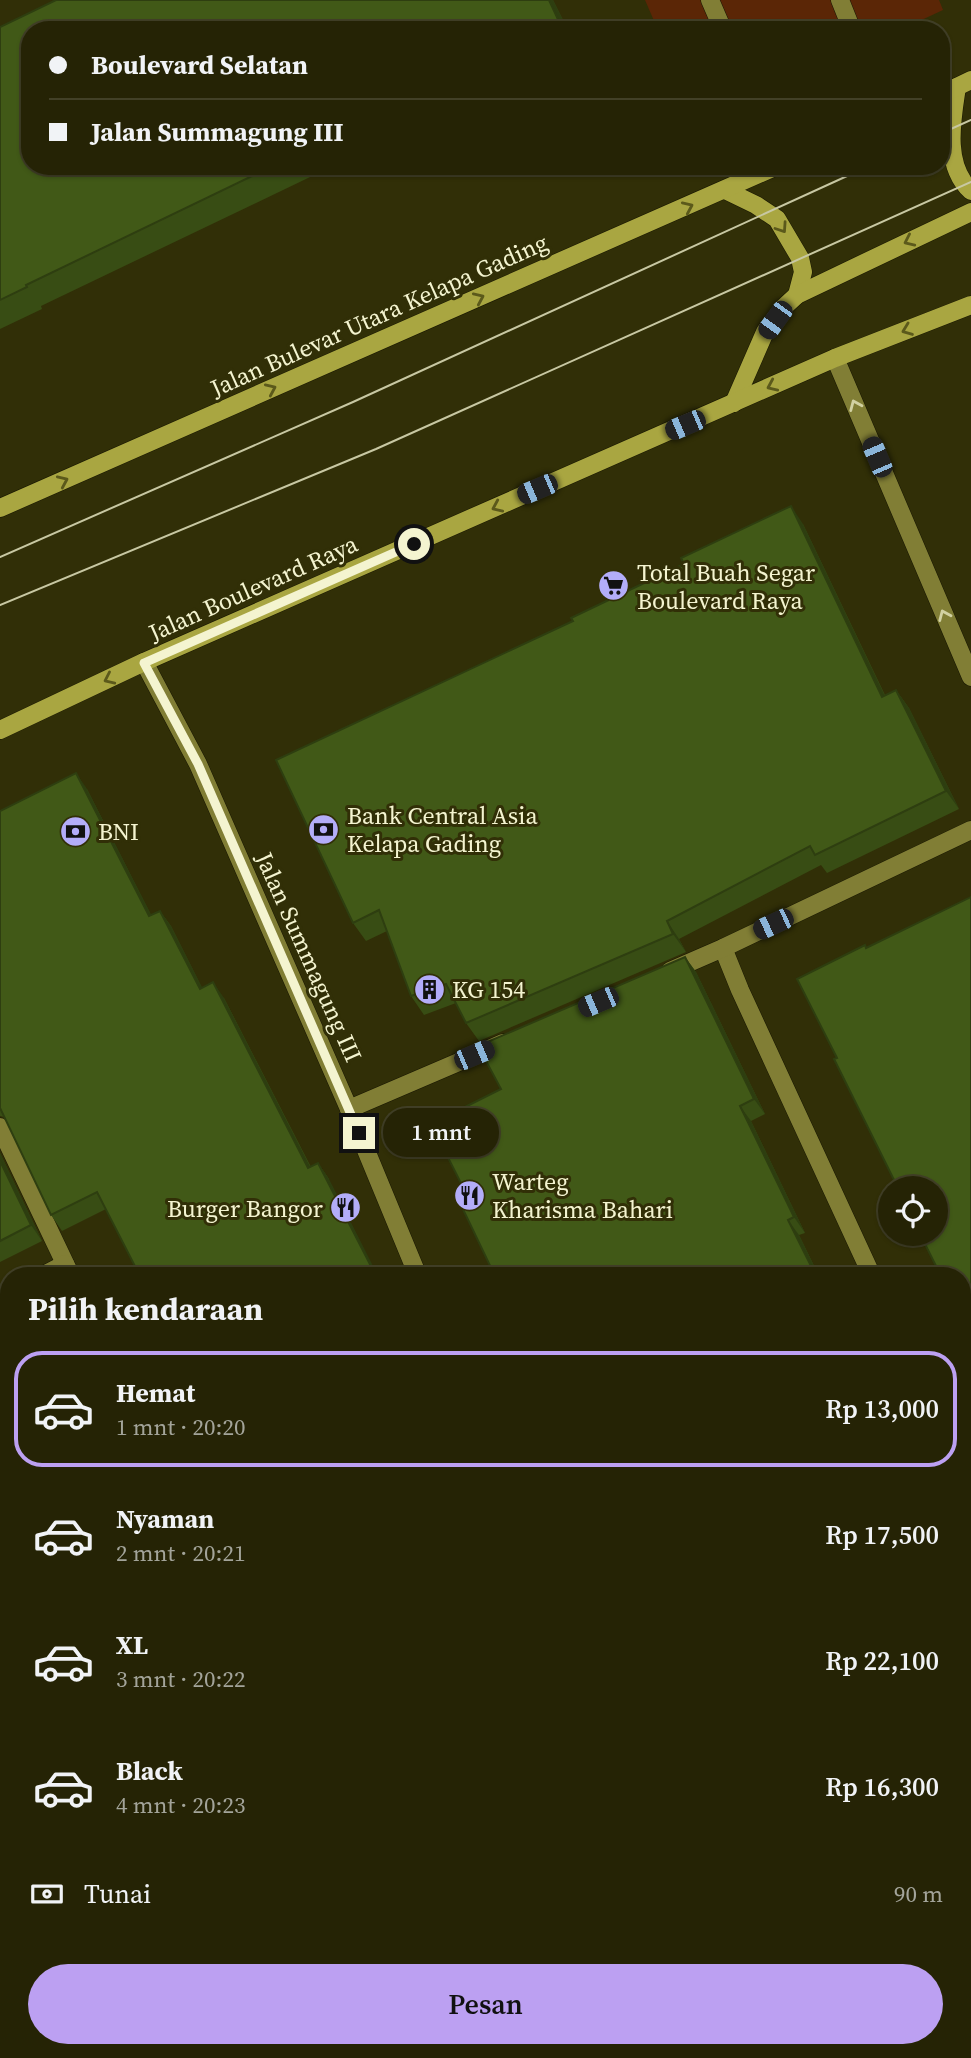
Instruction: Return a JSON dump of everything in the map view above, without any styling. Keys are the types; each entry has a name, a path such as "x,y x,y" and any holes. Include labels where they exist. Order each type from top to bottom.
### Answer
{"main road":[{"path":"956,87 950,129 956,168 971,191"},
{"name":"Jalan Bulevar Utara Kelapa Gading","path":"0,508 758,175"},
{"path":"725,190 777,219 800,258 803,272 797,295"},
{"path":"734,403 765,332 797,295 971,212"},
{"path":"835,358 971,305"},
{"name":"Jalan Boulevard Raya","path":"0,730 144,663 835,358"}],"street":[{"path":"710,0 719,21"},
{"path":"840,0 848,21"},
{"path":"835,358 971,677"},
{"name":"Jalan Summagung III","path":"144,663 198,764 349,1109 414,1267"},
{"path":"648,980 723,948 971,830"},
{"path":"723,948 868,1267"},
{"path":"349,1109 524,1034"},
{"path":"0,1127 67,1267"}],"shaded area":[{"path":"645,0 939,0 943,10 919,21 654,21"}],"building":[{"path":"56,0 549,0 559,21 21,21 21,175 254,175 0,300 0,27"},
{"path":"791,506 882,697 896,690 946,791 815,855 810,846 667,921 673,934 466,1023 446,984 411,996 379,910 353,923 276,760 573,621 571,618 684,564 681,558"},
{"path":"76,773 149,916 160,911 200,989 213,982 308,1168 318,1163 371,1267 135,1267 97,1192 51,1215 0,1108 0,811"},
{"path":"971,897 971,1267 936,1267 926,1246 948,1246 948,1176 892,1176 797,979 865,945 866,948"},
{"path":"685,957 754,1099 740,1106 794,1217 788,1220 812,1267 491,1267 460,1203 469,1199 431,1124 501,1089 478,1046"},
{"path":"0,1161 31,1225 0,1241"}],"tram line":[{"path":"950,129 971,120"},
{"path":"0,557 353,402 849,175"},
{"path":"0,605 376,449 971,182"}],"place":[{"name":"Total Buah Segar Boulevard Raya","path":"614,586"},
{"name":"Bank Central Asia Kelapa Gading","path":"324,829"},
{"name":"BNI","path":"75,831"},
{"name":"KG 154","path":"429,989"},
{"name":"Warteg Kharisma Bahari","path":"469,1195"},
{"name":"Burger Bangor","path":"346,1208"}],"route":[{"path":"359,1133 198,764 144,663 414,544"}]}
